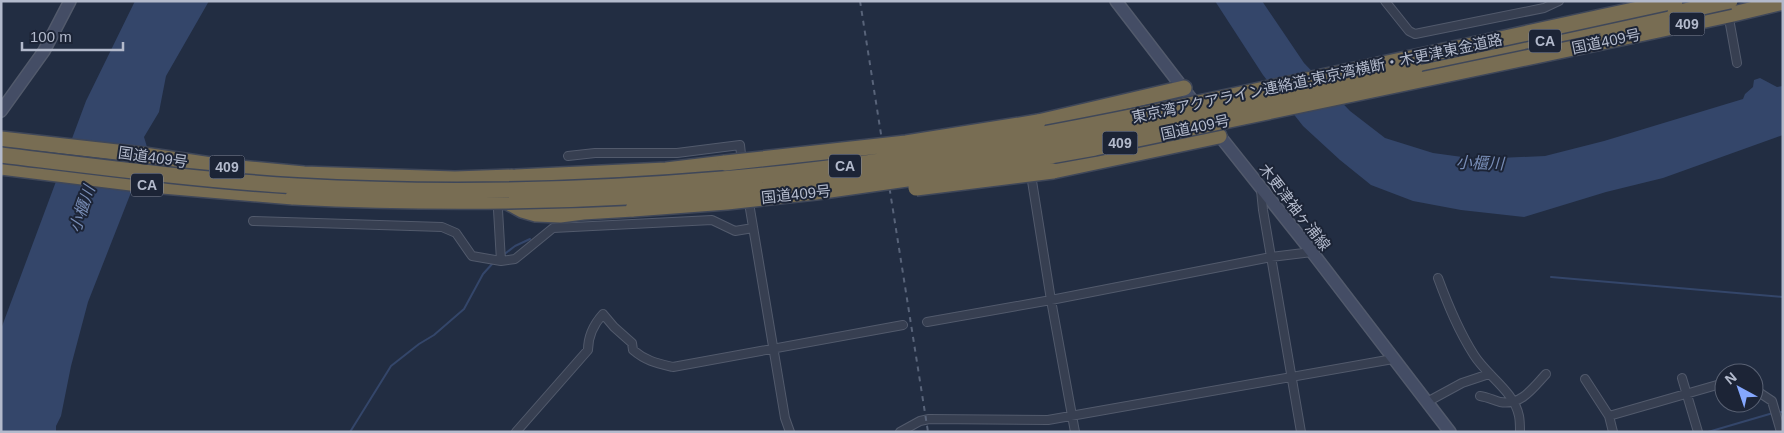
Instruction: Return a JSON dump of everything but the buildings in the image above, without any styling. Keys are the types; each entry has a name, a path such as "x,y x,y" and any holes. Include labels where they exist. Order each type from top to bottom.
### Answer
{"highway":[{"name":"東京湾アクアライン連絡道;東京湾横断・木更津東金道路","path":"1,155 217,180 385,190 553,189 725,179 878,162 1087,126 1675,1"},
{"name":"国道409号","path":"455,179 472,184 522,210 536,214 560,215 727,202 884,184 1095,148 1602,42 1728,6 1779,4"},
{"name":"東京湾アクアライン連絡道;東京湾横断・木更津東金道路","path":"1,167 209,191 393,202 564,200 640,197 735,189 881,173 1090,138 1728,6"},
{"path":"512,177 666,170 906,143 1038,122 1184,88"},
{"path":"727,202 790,203 1053,171 1219,136"},
{"name":"国道409号","path":"1,139 237,168 304,174 455,179 512,177 531,184 560,209 583,212"}],"main road":[{"path":"1,110 44,50 70,1"},
{"name":"木更津袖ヶ浦線","path":"1116,1 1450,432"}],"street":[{"path":"1385,1 1409,31 1420,34 1544,8 1559,1"},
{"path":"1728,6 1737,63"},
{"path":"568,156 595,153 677,153 740,145 785,418 790,432"},
{"path":"1032,181 1075,432"},
{"path":"1261,188 1262,210 1301,432"},
{"path":"501,261 498,210 500,206 507,202"},
{"path":"252,221 442,227 456,233 472,256 501,261 515,259 553,228 712,220 734,231 753,228"},
{"path":"927,322 1271,257 1312,252"},
{"path":"1438,278 1462,336 1489,374 1514,401 1519,416 1520,432"},
{"path":"516,432 588,350 588,342 593,328 596,321 603,314 632,343 632,350 650,362 673,367 903,324"},
{"path":"900,432 920,421 929,419 1048,420 1394,359"},
{"path":"1427,402 1462,383 1489,374"},
{"path":"1480,396 1502,402 1524,398 1546,374"},
{"path":"1682,378 1698,432"},
{"path":"1585,379 1609,416 1614,432"},
{"path":"1609,416 1714,386"},
{"path":"1764,395 1772,401 1781,432"}],"water":[{"name":"小櫃川","path":"135,1 209,1 166,76 159,112 144,137 147,147 88,302 56,432 1,432 1,329 86,101"},
{"name":"小櫃川","path":"1215,1 1262,1 1304,63 1350,111 1385,138 1433,153 1477,159 1545,156 1604,141 1743,99 1745,94 1753,87 1754,80 1760,78 1777,87 1783,86 1783,135 1663,178 1606,192 1524,217 1461,210 1413,201 1371,185 1303,126 1263,75"}],"waterway":[{"path":"1,125 1,118 4,116"},
{"path":"502,256 515,246 530,239"},
{"path":"350,432 391,366 434,335 464,309 483,274 493,263"},
{"path":"1551,277 1783,297"},
{"path":"1778,412 1783,412"},
{"path":"1708,432 1773,413"}],"railway":[{"path":"860,1 928,432"}]}
